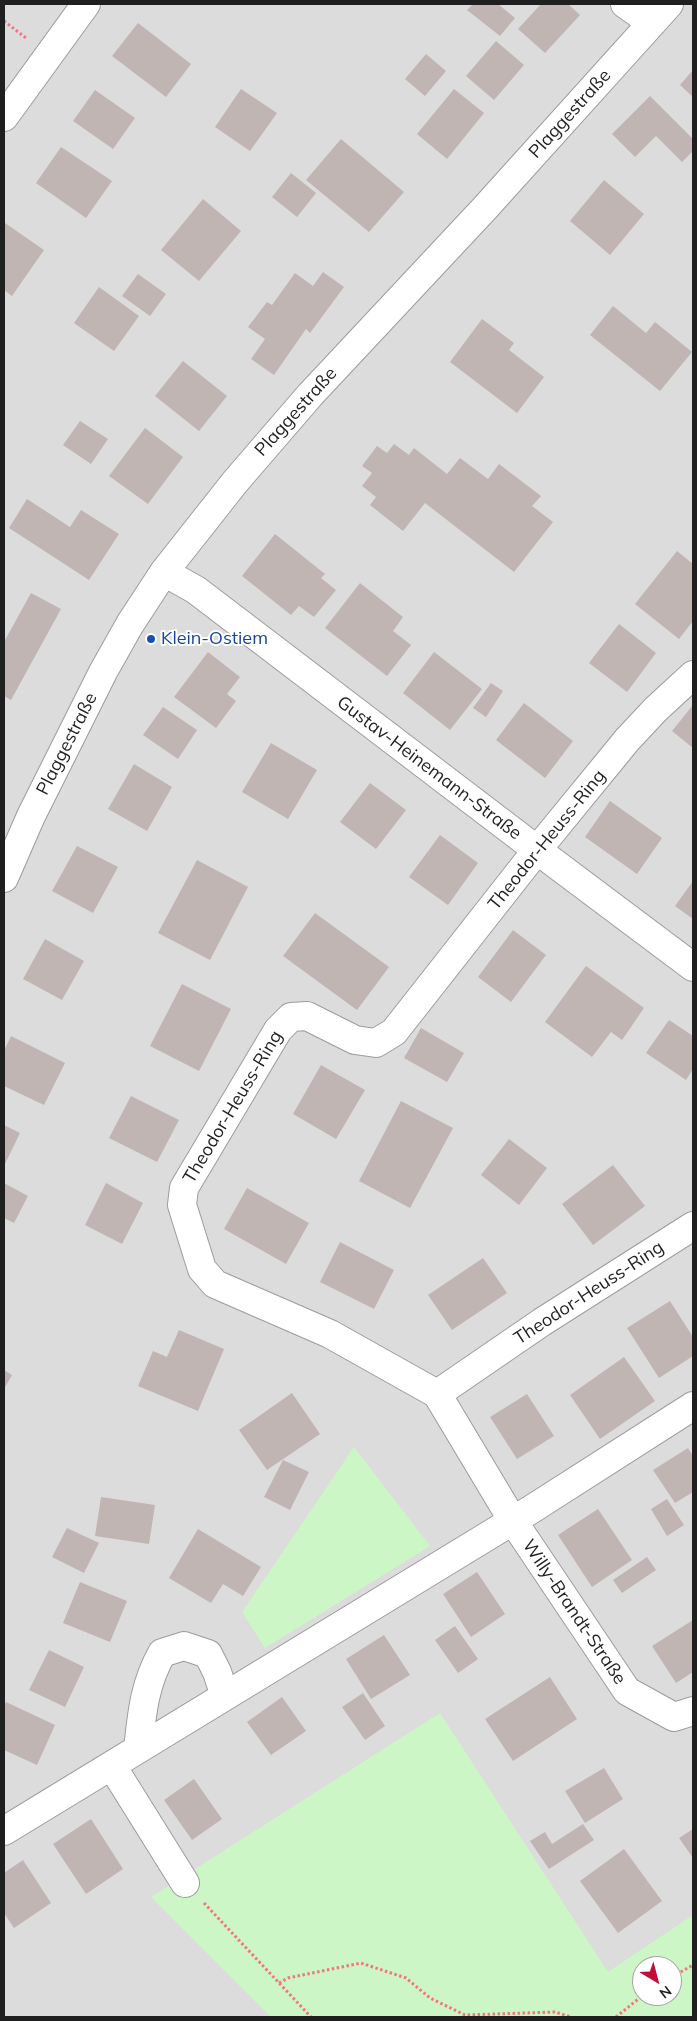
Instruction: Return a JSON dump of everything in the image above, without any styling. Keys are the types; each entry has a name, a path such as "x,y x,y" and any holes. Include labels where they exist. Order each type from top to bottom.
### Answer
{"street":[{"path":"4,117 86,4"},
{"path":"625,4 661,13"},
{"name":"Plaggestraße","path":"4,878 30,816 103,672 130,624 164,572 235,482 310,395 485,208 661,13"},
{"name":"Gustav-Heinemann-Straße","path":"164,572 196,590 537,850 693,966"},
{"name":"Theodor-Heuss-Ring","path":"513,1521 437,1394 330,1334 215,1284 202,1269 182,1205 184,1188 278,1030 291,1017 307,1016 356,1040 376,1043 394,1032 537,850 628,740 656,709 693,675"},
{"name":"Theodor-Heuss-Ring","path":"437,1394 542,1322 693,1226"},
{"path":"4,1831 392,1596 693,1406"},
{"name":"Willy-Brandt-Straße","path":"513,1521 627,1691 674,1717 693,1711"},
{"path":"138,1749 145,1698 151,1672 162,1653 184,1646 208,1654 217,1672 225,1696"},
{"path":"112,1766 185,1883"}],"path":[{"path":"185,1883 311,2017"},
{"path":"279,1983 288,1978 361,1963 406,1978 430,1998 465,2015 555,2012 571,2017"},
{"path":"682,1971 693,1965"},
{"path":"616,2017 632,2004"}],"shaded area":[{"path":"4,4 693,4 693,2017 4,2017"}],"green space":[{"path":"354,1447 430,1546 265,1648 242,1612"},
{"path":"440,1713 608,1972 693,1915 693,2017 271,2017 151,1897"}],"building":[{"path":"473,4 498,4 515,18 500,36 467,10"},
{"path":"541,4 568,4 580,15 545,53 518,29"},
{"path":"138,23 191,64 166,97 112,56"},
{"path":"496,41 524,65 494,100 466,76"},
{"path":"426,54 446,71 425,96 405,79"},
{"path":"693,70 693,97 680,85"},
{"path":"241,89 277,113 250,151 215,127"},
{"path":"454,89 484,113 447,159 417,134"},
{"path":"95,90 135,118 113,149 73,121"},
{"path":"650,96 693,139 693,151 682,162 656,136 635,157 612,134"},
{"path":"341,139 404,192 369,232 306,180"},
{"path":"61,147 112,181 86,218 36,183"},
{"path":"291,173 316,193 297,217 272,197"},
{"path":"604,180 644,214 610,255 570,221"},
{"path":"203,199 241,231 199,281 161,250"},
{"path":"5,223 44,250 12,296 4,290"},
{"path":"323,272 344,287 310,333 306,329 274,375 251,359 265,339 248,327 267,302 272,305 295,273 313,286"},
{"path":"138,274 166,294 150,316 122,296"},
{"path":"99,287 139,316 114,351 74,323"},
{"path":"613,306 646,333 655,322 692,352 660,391 590,335"},
{"path":"482,319 514,343 509,350 544,377 517,413 450,362"},
{"path":"183,361 227,396 199,431 155,396"},
{"path":"80,421 108,439 91,464 63,445"},
{"path":"145,428 183,457 148,504 109,476"},
{"path":"394,444 409,455 414,448 447,474 460,458 488,479 499,464 541,496 532,506 553,522 514,572 425,503 403,531 370,505 376,497 362,486 372,473 362,466 377,446 387,453"},
{"path":"27,499 70,527 81,510 119,534 89,580 9,528"},
{"path":"275,534 325,574 321,578 336,590 314,617 299,606 291,615 242,576"},
{"path":"677,551 693,564 693,621 679,639 635,604"},
{"path":"360,583 403,617 393,631 411,645 387,676 325,628"},
{"path":"31,593 61,609 11,700 4,696 4,642"},
{"path":"619,624 656,653 627,692 589,663"},
{"path":"208,652 240,677 227,694 236,701 216,728 174,697"},
{"path":"434,652 482,689 450,730 403,693"},
{"path":"491,683 503,691 486,717 473,708"},
{"path":"524,703 573,741 545,778 496,740"},
{"path":"693,705 693,748 672,731"},
{"path":"163,707 197,730 178,759 143,735"},
{"path":"271,743 317,770 288,819 242,792"},
{"path":"134,764 172,787 147,831 108,809"},
{"path":"370,783 406,810 376,849 340,822"},
{"path":"610,801 662,838 637,874 585,837"},
{"path":"440,835 478,863 448,905 409,877"},
{"path":"77,846 118,867 93,913 52,891"},
{"path":"197,860 248,887 210,960 158,933"},
{"path":"693,881 693,919 675,906"},
{"path":"315,913 389,967 357,1010 283,956"},
{"path":"513,930 546,955 511,1002 478,977"},
{"path":"45,939 84,961 62,1000 23,979"},
{"path":"586,966 644,1008 622,1040 611,1032 592,1057 545,1022"},
{"path":"182,984 231,1009 199,1071 150,1046"},
{"path":"669,1020 693,1036 693,1069 686,1080 646,1053"},
{"path":"421,1028 464,1053 447,1082 404,1058"},
{"path":"11,1036 65,1063 44,1105 4,1086 4,1051"},
{"path":"321,1065 365,1090 336,1139 293,1114"},
{"path":"131,1096 179,1120 157,1162 109,1138"},
{"path":"401,1101 453,1128 410,1208 359,1181"},
{"path":"4,1125 20,1133 4,1166"},
{"path":"509,1139 547,1168 519,1205 481,1175"},
{"path":"613,1165 645,1206 593,1245 562,1204"},
{"path":"4,1183 28,1196 14,1223 4,1218"},
{"path":"106,1183 143,1203 122,1244 85,1225"},
{"path":"247,1188 309,1223 286,1264 224,1229"},
{"path":"340,1242 394,1270 374,1309 320,1282"},
{"path":"483,1258 507,1293 452,1330 428,1295"},
{"path":"670,1301 693,1337 693,1356 659,1378 627,1328"},
{"path":"179,1330 224,1349 198,1411 138,1386 153,1351 167,1357"},
{"path":"624,1357 655,1401 600,1439 570,1395"},
{"path":"4,1370 12,1375 4,1389"},
{"path":"292,1393 320,1434 267,1470 239,1430"},
{"path":"527,1394 554,1436 517,1459 490,1417"},
{"path":"688,1448 693,1456 693,1492 675,1503 653,1470"},
{"path":"283,1460 309,1472 290,1510 264,1497"},
{"path":"101,1497 155,1505 149,1544 95,1536"},
{"path":"667,1499 684,1525 667,1536 651,1509"},
{"path":"598,1509 632,1560 592,1587 558,1535"},
{"path":"67,1528 99,1543 84,1573 52,1557"},
{"path":"198,1529 261,1567 243,1596 223,1584 211,1603 169,1578"},
{"path":"647,1557 656,1570 622,1593 613,1580"},
{"path":"477,1572 505,1614 471,1637 443,1594"},
{"path":"80,1582 127,1601 110,1642 63,1623"},
{"path":"693,1620 693,1672 676,1683 652,1646"},
{"path":"455,1626 478,1659 458,1673 435,1640"},
{"path":"384,1635 410,1675 371,1699 346,1659"},
{"path":"49,1650 84,1667 65,1707 29,1690"},
{"path":"550,1677 577,1719 513,1761 485,1719"},
{"path":"363,1693 385,1726 365,1740 342,1707"},
{"path":"282,1697 306,1731 271,1755 247,1722"},
{"path":"6,1702 55,1725 37,1765 4,1750 4,1706"},
{"path":"604,1768 623,1799 585,1823 565,1791"},
{"path":"194,1779 222,1819 192,1840 164,1800"},
{"path":"91,1819 123,1869 86,1894 53,1844"},
{"path":"583,1824 594,1840 549,1869 530,1841 545,1832 552,1844"},
{"path":"693,1829 693,1858 679,1838"},
{"path":"624,1849 662,1901 618,1933 580,1881"},
{"path":"23,1860 51,1903 14,1928 4,1913 4,1873"}],"place":[{"name":"Klein-Ostiem","path":"151,639"}]}
